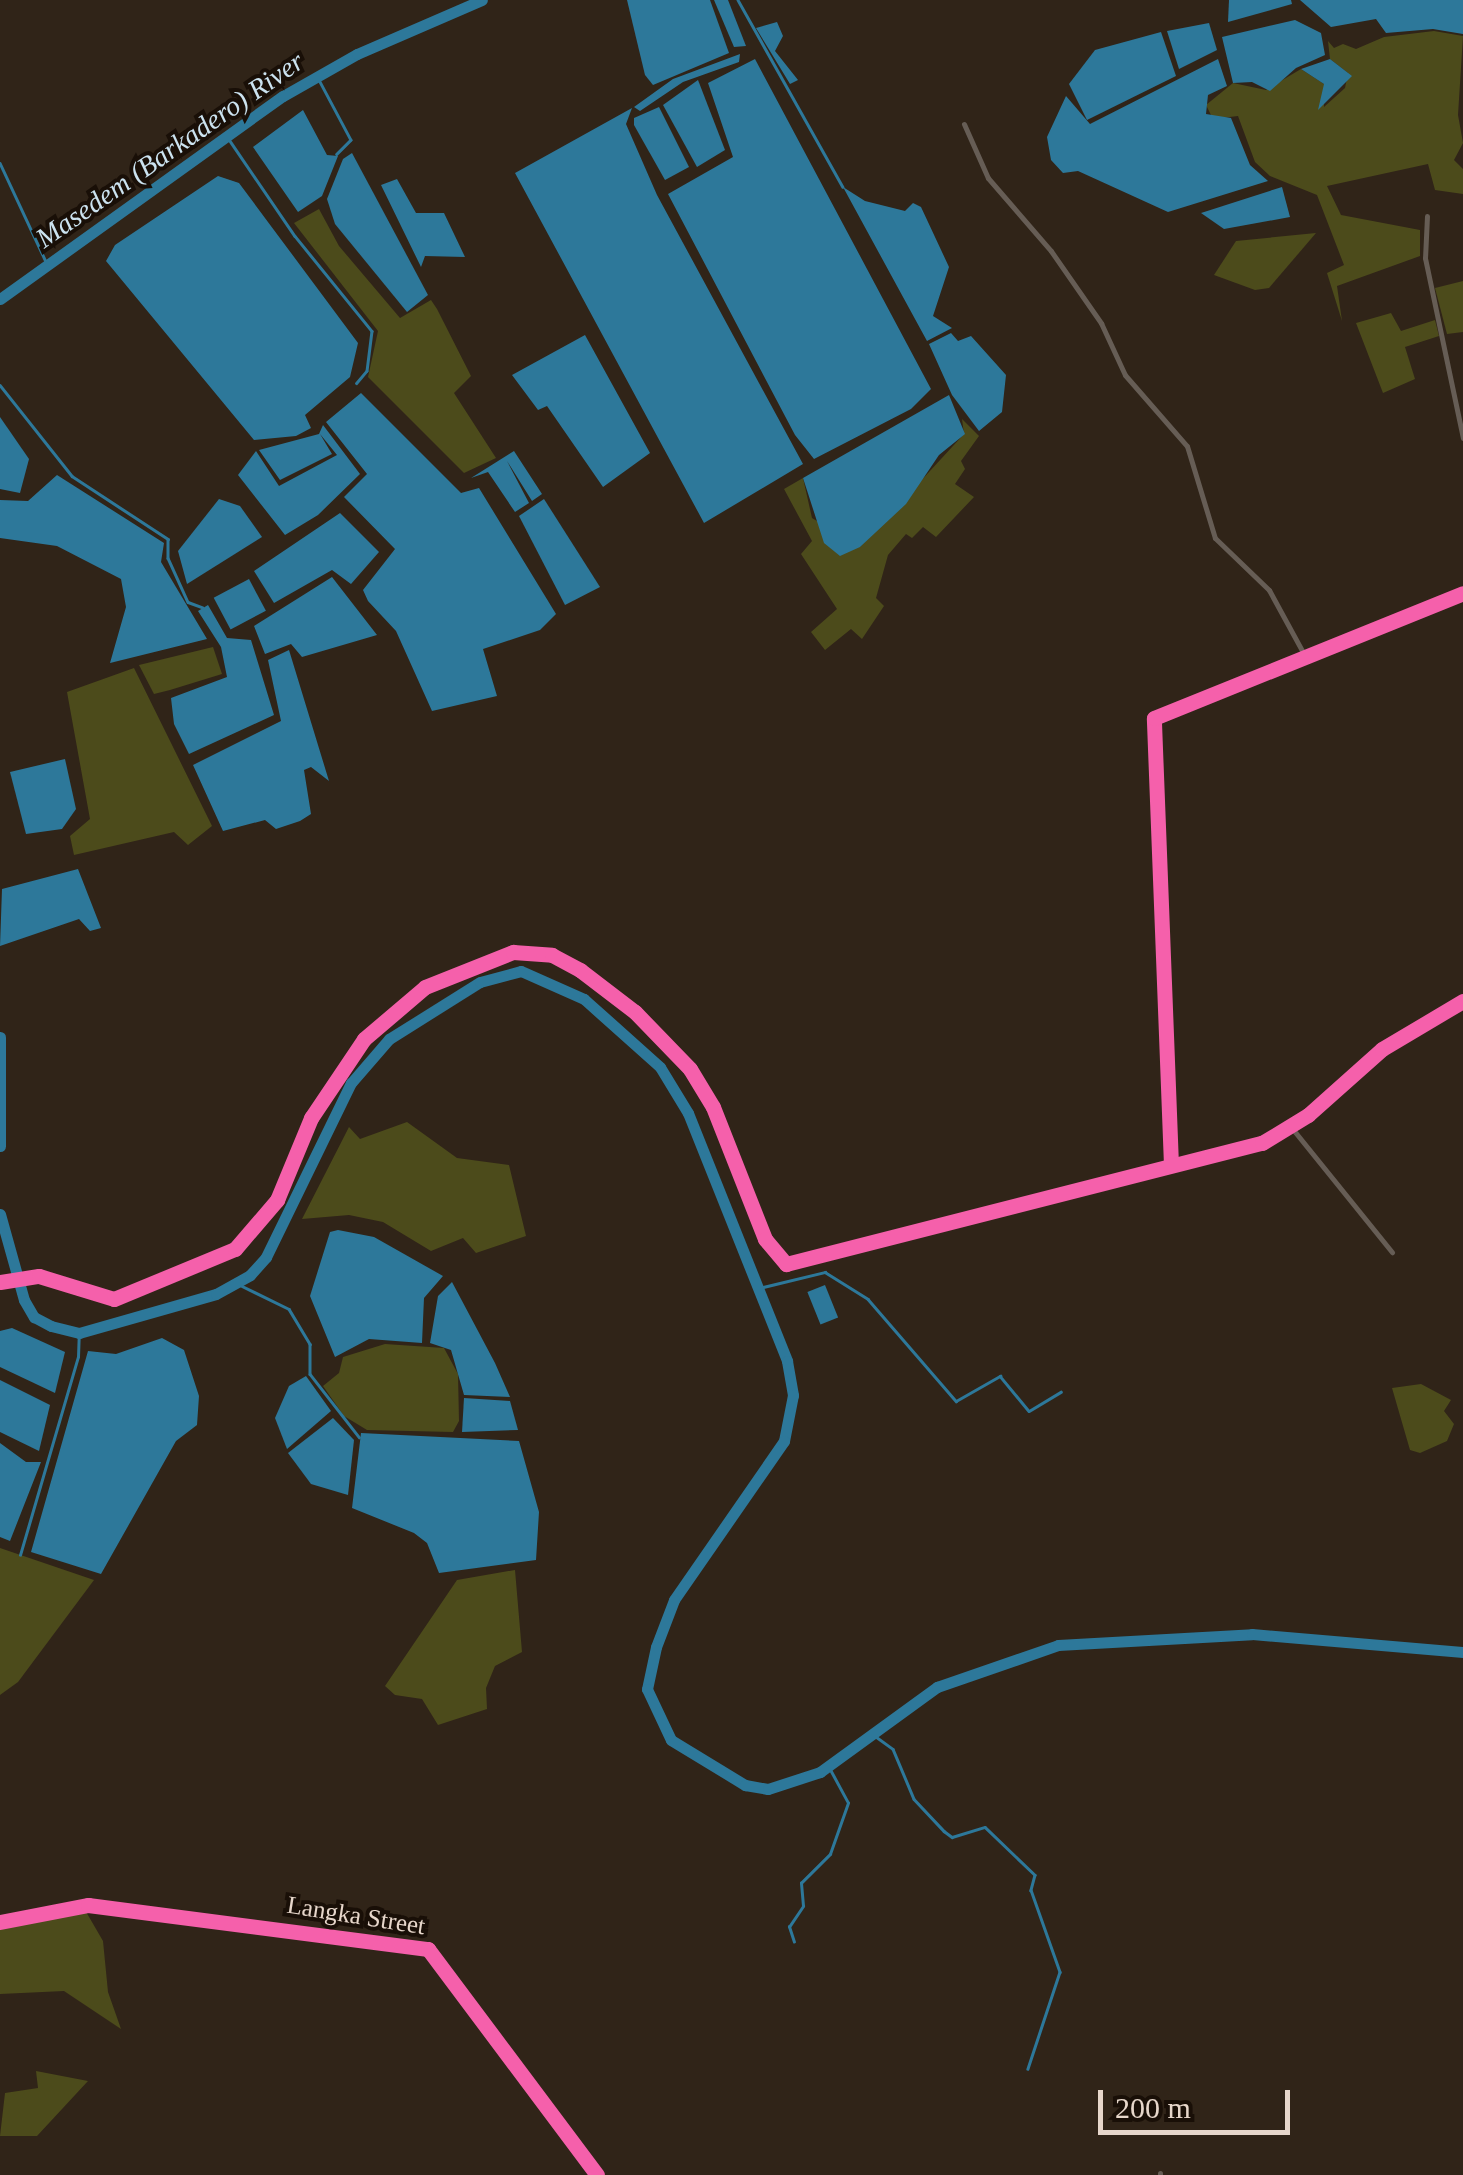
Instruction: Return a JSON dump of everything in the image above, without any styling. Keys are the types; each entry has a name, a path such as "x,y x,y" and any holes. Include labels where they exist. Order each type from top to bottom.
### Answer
{"street":[{"path":"964,124 988,178 1052,251 1101,323 1125,375 1187,446 1215,538 1269,590 1306,658"},
{"path":"1427,216 1425,258 1463,438"},
{"path":"1171,1165 1152,722 1161,712 1306,658 1463,592"},
{"path":"0,1282 39,1276 114,1299 246,1242 277,1200 311,1118 364,1039 425,987 513,952 552,954 580,970 636,1012 690,1069 713,1107 765,1239 786,1264 1171,1165 1227,1155 1292,1127 1382,1049 1463,1001"},
{"path":"1292,1127 1392,1252"},
{"name":"Langka Street","path":"0,1922 88,1905 428,1949 596,2175"}],"shaded area":[{"path":"1434,31 1463,36 1458,115 1463,143 1454,160 1463,169 1463,194 1435,190 1428,164 1327,186 1341,215 1420,230 1420,256 1337,286 1342,321 1327,273 1344,265 1317,195 1270,176 1255,162 1238,116 1213,119 1206,105 1233,83 1266,90 1301,69 1324,84 1324,107 1345,88 1348,73 1330,59 1328,41 1334,48 1343,44 1356,49 1384,37"},
{"path":"319,209 339,246 400,318 431,300 471,376 454,393 496,458 464,473 368,377 378,331 294,223"},
{"path":"1316,233 1269,288 1255,290 1214,275 1236,241"},
{"path":"1463,281 1463,332 1447,334 1435,288"},
{"path":"1391,313 1401,331 1435,320 1439,336 1405,347 1415,379 1383,393 1356,323"},
{"path":"962,419 979,436 961,461 965,469 955,484 974,497 936,537 923,527 912,538 906,534 888,555 876,598 884,606 862,639 851,629 825,650 811,632 837,609 801,554 812,541 784,489 803,478 812,518 860,547 964,434"},
{"path":"213,647 222,674 154,694 139,665"},
{"path":"134,668 212,826 188,845 174,832 74,855 70,836 90,819 67,692"},
{"path":"407,1122 457,1158 509,1165 526,1236 476,1253 463,1238 431,1251 383,1222 349,1215 302,1219 349,1127 360,1139"},
{"path":"385,1344 444,1348 458,1374 459,1421 453,1432 367,1430 344,1416 323,1386 339,1373 343,1357"},
{"path":"1421,1384 1451,1400 1444,1411 1454,1424 1447,1441 1420,1453 1410,1450 1392,1388"},
{"path":"0,1548 94,1580 18,1682 0,1695"},
{"path":"515,1570 522,1652 495,1666 486,1688 487,1709 438,1725 422,1699 395,1695 385,1686 457,1580"},
{"path":"65,1909 85,1910 103,1941 108,1992 121,2029 64,1991 0,1994 0,1926"},
{"path":"36,2071 88,2081 37,2136 0,2136 5,2093 38,2088"}],"water":[{"path":"627,0 710,0 729,53 653,85 645,75"},
{"path":"714,0 728,0 746,46 734,47"},
{"path":"1229,0 1291,0 1292,4 1228,22"},
{"path":"1300,0 1463,0 1463,34 1433,29 1386,33 1376,19 1331,27"},
{"path":"1295,20 1321,33 1325,55 1296,68 1270,91 1252,82 1233,83 1222,37"},
{"path":"777,22 783,36 775,51 798,80 790,84 756,28"},
{"path":"1209,23 1217,50 1179,69 1167,31"},
{"path":"1161,32 1176,76 1087,120 1069,84 1095,50"},
{"path":"740,54 739,62 683,82 640,111 634,107 673,79"},
{"path":"755,59 931,389 911,409 814,459 795,435 668,194 733,157 708,83"},
{"path":"1218,59 1227,86 1208,95 1206,114 1231,118 1250,165 1268,181 1168,212 1078,171 1063,173 1051,160 1047,137 1066,96 1090,124"},
{"path":"1330,59 1352,76 1318,110 1324,84 1301,69"},
{"path":"698,80 725,150 697,167 663,105"},
{"path":"659,107 689,167 665,180 634,125 634,118"},
{"path":"632,108 626,124 657,195 803,464 704,523 515,173"},
{"path":"303,110 327,155 338,156 322,196 298,212 253,147"},
{"path":"352,153 428,295 407,312 335,224 327,199 343,159"},
{"path":"218,176 239,183 358,343 350,377 305,415 311,428 296,436 254,440 106,261 115,245"},
{"path":"397,179 416,213 444,213 465,257 425,256 421,267 381,185"},
{"path":"843,187 865,201 905,211 913,203 921,207 949,267 933,316 952,328 927,341"},
{"path":"1282,187 1290,217 1224,229 1201,213"},
{"path":"951,333 958,341 971,336 1006,375 1002,412 979,431 952,395 929,344"},
{"path":"585,335 650,453 603,487 547,406 538,410 512,375"},
{"path":"361,393 461,493 479,488 556,614 540,630 483,649 497,696 432,711 396,631 368,601 363,590 395,549 344,497 367,474 326,422"},
{"path":"949,395 965,434 939,455 906,504 860,547 840,556 824,543 803,478"},
{"path":"0,417 29,459 20,493 0,489"},
{"path":"323,425 360,474 318,515 285,535 238,475 256,451 279,486 337,455 320,434 332,454 280,480 259,450 319,434"},
{"path":"514,451 542,494 532,501 507,461 529,503 515,512 488,472 471,478"},
{"path":"57,475 164,543 161,562 207,639 110,663 126,607 121,579 57,546 0,538 0,500 28,501"},
{"path":"219,499 240,506 262,537 187,584 178,551"},
{"path":"544,499 600,587 565,605 519,516"},
{"path":"340,513 379,552 351,584 332,570 274,603 254,571"},
{"path":"332,577 377,635 302,657 291,644 265,654 254,626"},
{"path":"249,579 266,611 231,630 214,598"},
{"path":"208,605 227,638 251,640 274,715 189,754 174,724 171,698 227,677 221,647 198,611"},
{"path":"289,650 329,781 311,767 304,770 311,814 300,821 276,829 265,820 223,831 193,765 281,721 268,660"},
{"path":"65,759 76,809 62,829 26,834 10,772"},
{"path":"78,869 101,928 90,931 79,919 0,946 2,889"},
{"path":"330,1232 374,1237 443,1276 424,1298 422,1343 369,1339 335,1357 310,1296"},
{"path":"452,1282 510,1397 464,1395 451,1350 430,1343 438,1296"},
{"path":"825,1285 838,1317 820,1325 807,1292"},
{"path":"12,1328 65,1352 55,1393 0,1367 0,1331"},
{"path":"162,1338 184,1350 199,1396 197,1425 176,1441 101,1574 31,1552 88,1351 116,1354"},
{"path":"306,1376 331,1411 287,1449 275,1418 289,1386"},
{"path":"0,1380 50,1405 39,1451 0,1432"},
{"path":"464,1398 510,1401 518,1430 462,1432"},
{"path":"333,1418 354,1440 348,1495 311,1484 288,1453"},
{"path":"361,1433 519,1441 539,1512 536,1560 439,1573 427,1543 414,1533 352,1508"},
{"path":"0,1443 26,1462 41,1462 10,1541 0,1537"}],"waterway":[{"name":"Masedem (Barkadero) River","path":"0,299 283,96 357,54 482,0"},
{"path":"738,0 843,187"},
{"path":"317,76 351,140 337,154"},
{"path":"226,135 295,236 372,331 367,371 357,383"},
{"path":"0,163 48,266"},
{"path":"0,385 72,476 168,539 168,558 188,602 202,607"},
{"name":"Masedem (Barkadero) River","path":"0,1214 24,1300 34,1317 51,1326 79,1333 216,1294 250,1275 266,1257 351,1083 389,1039 480,982 521,971 584,999 660,1067 688,1113 787,1361 793,1395 784,1441 674,1600 656,1647 647,1689 671,1740 745,1785 768,1789 820,1772 937,1687 1058,1645 1252,1634 1463,1652"},
{"name":"Masedem (Barkadero) River","path":"0,1037 0,1146"},
{"path":"759,1288 825,1272 868,1299 956,1401 1000,1376 1029,1411 1061,1392"},
{"path":"238,1284 289,1309 310,1344 310,1374 359,1437"},
{"path":"20,1555 78,1357 79,1333"},
{"path":"871,1733 893,1749 914,1799 944,1831 952,1837 985,1827 1035,1875 1031,1890 1060,1972 1028,2069"},
{"path":"794,1942 789,1927 803,1906 801,1883 830,1854 848,1803 828,1766"}],"cycle path":[{"path":"1171,1165 1154,718 1463,593"},
{"path":"0,1282 39,1276 114,1299 235,1249 277,1200 311,1118 364,1039 425,987 513,952 552,955 580,970 635,1012 690,1069 713,1107 765,1239 786,1264 1262,1143 1308,1115 1382,1049 1463,1001"},
{"path":"0,1922 88,1905 428,1949 597,2175"}]}
